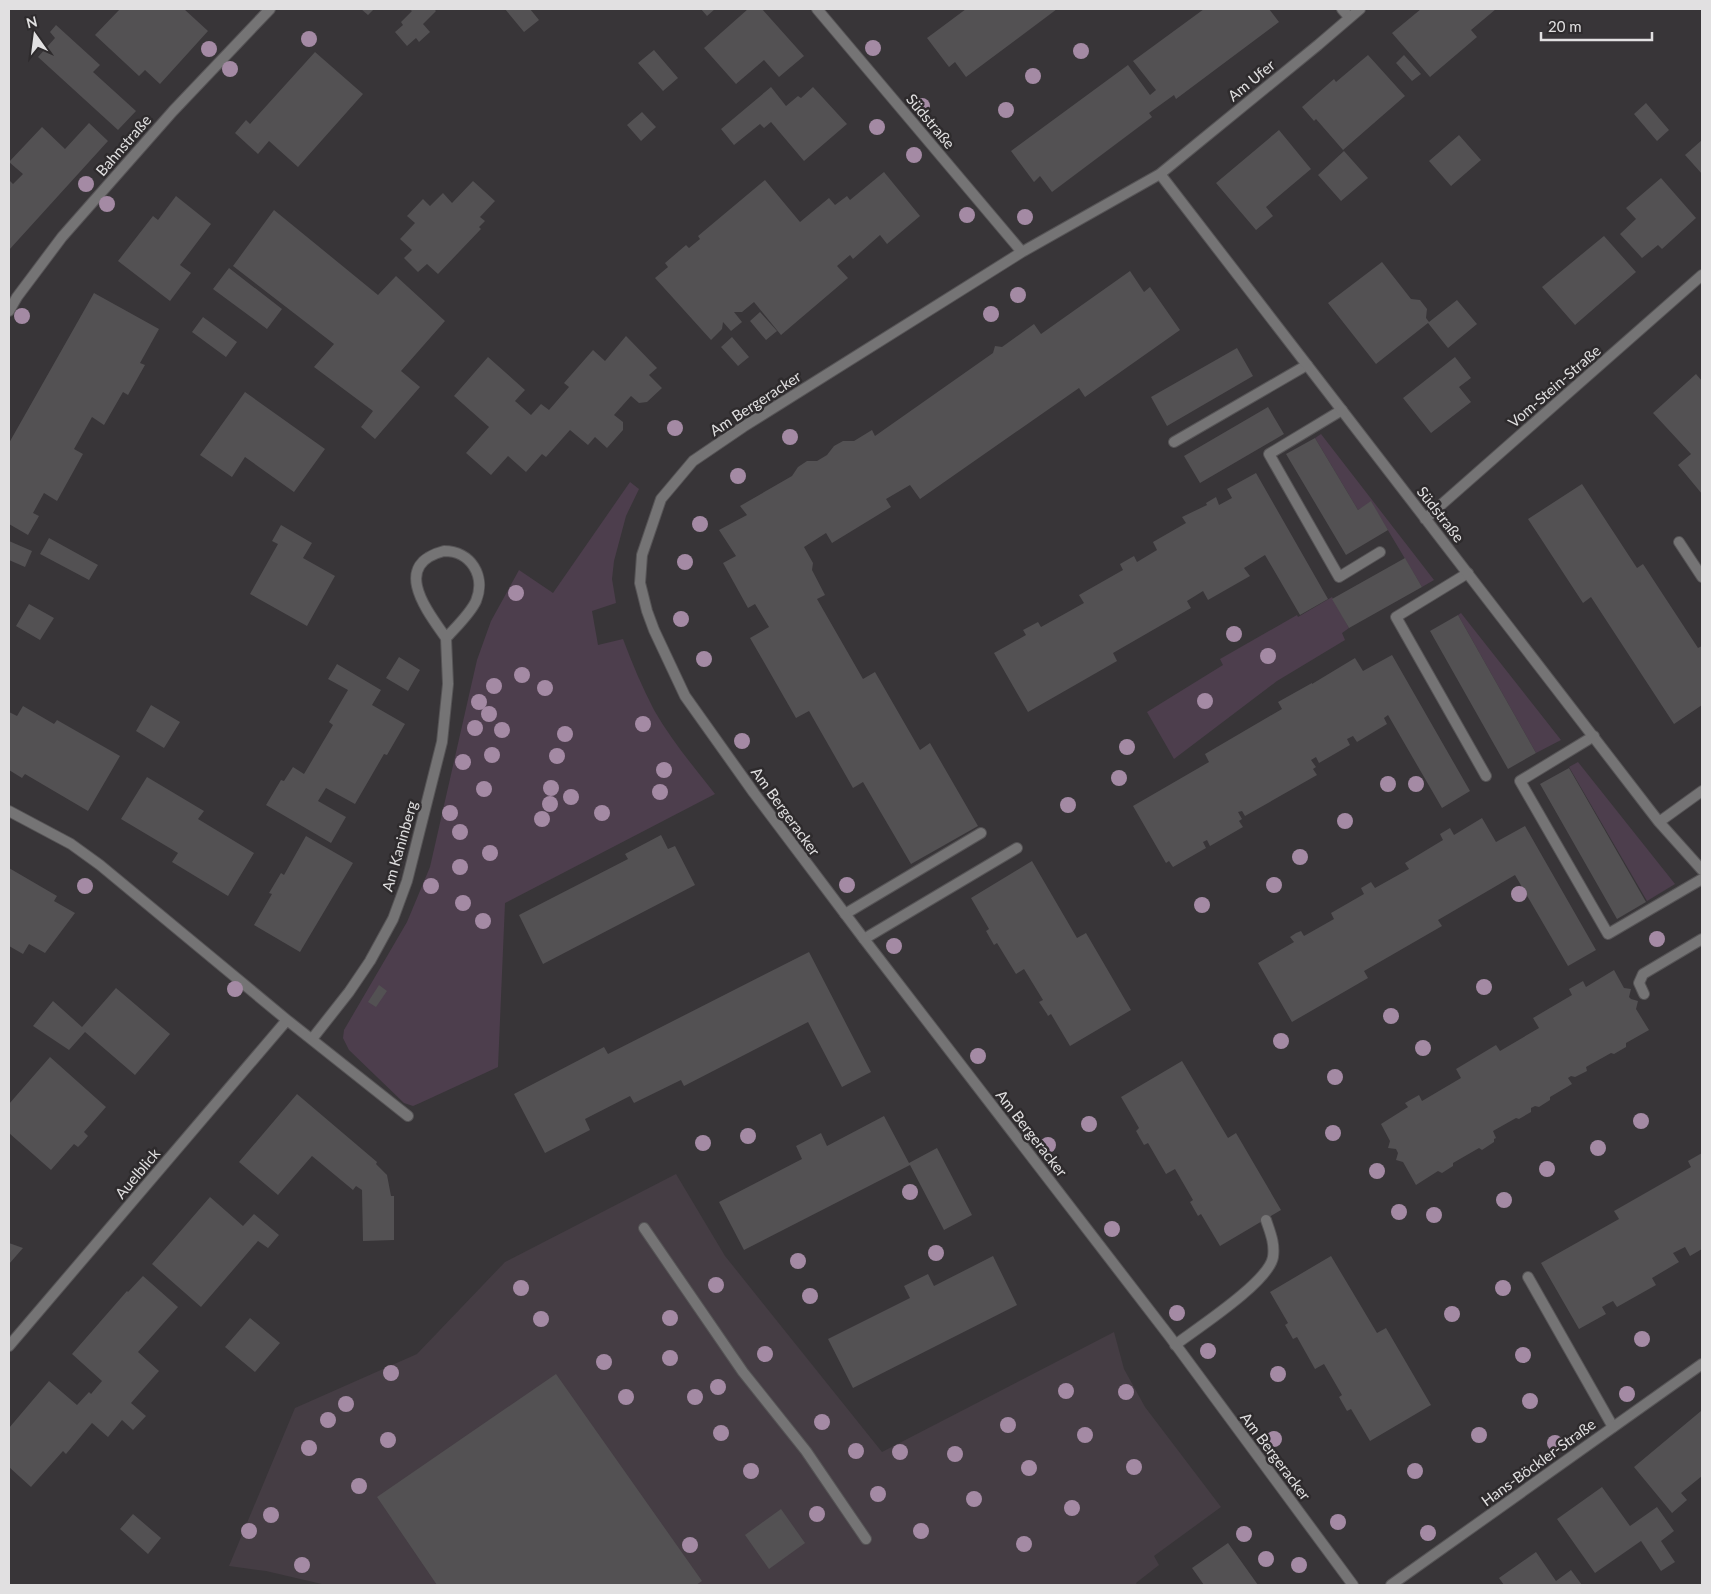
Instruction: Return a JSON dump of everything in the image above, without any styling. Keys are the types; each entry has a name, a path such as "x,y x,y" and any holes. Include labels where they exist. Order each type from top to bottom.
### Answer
{"street":[{"name":"Bahnstraße","path":"9,311 17,297 62,237 173,111 270,9"},
{"name":"Südstraße","path":"817,9 1022,252"},
{"name":"Am Ufer","path":"1160,174 1318,45 1346,13 1360,9"},
{"name":"Südstraße","path":"1160,174 1659,822 1702,870"},
{"name":"Am Bergeracker","path":"1160,174 1022,252 743,427 693,461 662,499 642,555 640,583 647,610 664,653 685,696 754,793 1175,1344 1353,1585"},
{"name":"Vom-Stein-Straße","path":"1425,519 1702,275"},
{"path":"1174,442 1307,365"},
{"path":"1342,410 1269,454 1339,577 1380,552"},
{"path":"1679,542 1702,577"},
{"path":"444,551 452,551 467,557 473,564 479,579 479,587 475,602 446,638 426,610 418,594 416,578 418,570 429,557 444,551"},
{"path":"1468,573 1396,617 1486,776"},
{"name":"Am Kaninberg","path":"312,1039 349,992 370,961 393,919 407,881 442,742 448,684 446,638"},
{"path":"1594,736 1520,781 1608,934 1702,879"},
{"path":"1659,822 1702,791"},
{"path":"9,811 70,844 100,865 287,1020 408,1116"},
{"path":"845,914 981,833"},
{"path":"864,939 1017,848"},
{"path":"1644,994 1639,983 1643,974 1702,939"},
{"name":"Auelblick","path":"9,1346 287,1020"},
{"path":"1175,1344 1240,1296 1262,1277 1273,1259 1273,1241 1266,1220"},
{"path":"644,1228 743,1372 806,1451 866,1539"},
{"path":"1528,1278 1613,1427"},
{"name":"Hans-Böckler-Straße","path":"1391,1585 1702,1364"}],"shaded area":[{"path":"1321,434 1434,580 1422,587 1371,502 1358,510 1315,438"},
{"path":"630,482 639,489 626,516 614,561 612,579 616,603 592,611 598,645 623,639 637,675 654,710 675,743 715,794 505,903 498,1067 413,1106 404,1103 349,1050 343,1038 344,1030 407,922 430,867 477,660 491,621 519,570 553,593"},
{"path":"1332,597 1349,628 1342,633 1345,640 1277,681 1174,759 1147,712 1223,665 1220,659"},
{"path":"1461,613 1561,740 1536,753 1458,615"},
{"path":"1578,762 1675,884 1647,901 1569,767"},
{"path":"676,1174 725,1256 882,1452 1114,1332 1124,1369 1145,1407 1221,1507 1154,1556 1159,1565 1136,1583 1137,1585 326,1585 266,1571 229,1566 295,1408 417,1354 505,1262"}],"building":[{"path":"120,9 184,9 208,31 160,84 145,70 139,76 95,35"},
{"path":"361,9 374,9 368,15"},
{"path":"409,9 434,9 436,11 423,24 430,32 419,42 416,38 407,46 395,32 403,25 401,22 412,11"},
{"path":"505,9 530,9 539,20 524,32"},
{"path":"701,9 715,9 707,16"},
{"path":"748,9 762,9 804,56 779,77 764,60 736,84 704,48"},
{"path":"966,9 1057,9 966,77 955,62 949,67 927,38"},
{"path":"1204,9 1269,9 1279,22 1176,99 1174,95 1149,113 1152,117 1052,192 1040,176 1034,182 1011,151 1128,65 1150,95 1156,90 1133,61"},
{"path":"1421,9 1496,9 1471,30 1477,37 1430,77 1392,33"},
{"path":"56,25 100,65 93,72 136,111 118,130 38,57 55,38 50,32"},
{"path":"654,50 678,78 663,91 638,63"},
{"path":"315,52 363,94 298,167 269,141 258,154 235,133 246,120 250,124"},
{"path":"1368,55 1405,96 1343,150 1316,119 1314,121 1302,107 1334,79 1336,82"},
{"path":"1404,55 1421,74 1412,81 1396,63"},
{"path":"771,87 786,106 798,96 801,98 813,87 847,124 804,161 771,122 764,128 760,124 734,145 721,129"},
{"path":"1646,103 1669,130 1657,141 1634,114"},
{"path":"642,112 656,127 641,141 627,125"},
{"path":"89,123 108,141 9,250 9,180 13,184 23,174 9,162 42,127 65,149"},
{"path":"1279,130 1311,169 1266,207 1273,216 1256,230 1216,183"},
{"path":"1459,135 1481,160 1451,186 1429,161"},
{"path":"1702,140 1702,174 1685,155"},
{"path":"1344,151 1368,178 1341,201 1318,175"},
{"path":"884,172 920,216 887,244 880,235 853,259 850,255 837,266 848,278 781,335 754,302 742,312 734,312 742,322 731,331 723,322 722,329 711,340 655,278 668,267 665,263 686,245 689,248 700,239 698,236 765,180 800,222 829,198 835,205 847,196 850,200"},
{"path":"1661,178 1696,218 1662,249 1658,245 1642,258 1620,234 1636,219 1626,208"},
{"path":"473,181 495,201 480,217 485,221 479,227 481,229 438,274 427,264 418,272 404,258 412,250 400,239 415,223 407,216 423,199 430,206 443,193 452,203"},
{"path":"176,196 211,224 180,265 191,273 170,301 118,261 153,216 158,220"},
{"path":"274,210 378,295 396,276 445,321 401,371 420,387 375,439 361,427 373,411 314,367 334,344 233,266"},
{"path":"1604,236 1636,272 1575,325 1542,287"},
{"path":"1382,262 1411,299 1420,300 1427,309 1426,318 1429,322 1457,300 1477,324 1448,348 1428,323 1376,364 1328,303"},
{"path":"229,268 282,309 267,329 213,289"},
{"path":"1130,271 1144,292 1150,287 1180,330 1085,397 1079,388 920,499 910,485 886,499 891,507 832,543 826,533 804,547 813,563 812,570 825,595 817,599 863,679 875,672 920,750 930,743 978,826 911,864 863,782 853,788 809,711 796,718 750,638 769,627 755,604 748,608 723,563 736,556 719,530 747,515 740,506 792,476 798,467 807,461 817,461 827,455 834,446 843,441 854,441 872,430 875,436 993,353 995,346 1002,347 1034,324 1041,334"},
{"path":"94,293 159,329 140,363 145,365 128,395 123,392 104,425 92,417 74,449 83,454 57,501 44,493 33,513 39,516 28,535 9,524 9,443"},
{"path":"760,312 777,331 766,340 750,321"},
{"path":"203,317 237,342 226,357 192,332"},
{"path":"626,336 657,368 649,375 662,388 647,402 639,403 631,396 614,415 623,422 623,430 607,448 595,437 588,445 570,430 546,457 542,454 526,472 508,456 491,475 466,453 489,427 454,396 488,357 525,390 515,401 531,415 541,404 549,410 569,387 564,383 593,350 605,361"},
{"path":"732,337 749,357 738,366 721,347"},
{"path":"1237,348 1253,376 1167,426 1151,397"},
{"path":"1455,357 1471,378 1459,387 1471,402 1431,433 1403,398"},
{"path":"1696,374 1702,381 1702,494 1678,465 1691,454 1653,413"},
{"path":"245,392 325,449 294,492 245,457 232,477 200,455"},
{"path":"1268,407 1284,434 1200,483 1184,456"},
{"path":"1315,438 1358,510 1371,501 1388,530 1346,555 1286,454"},
{"path":"1256,473 1328,599 1300,615 1265,555 1244,568 1250,576 1208,600 1203,591 1187,601 1191,608 1113,653 1117,661 1028,712 994,653 1026,635 1023,630 1038,622 1041,627 1084,603 1079,595 1123,570 1120,564 1134,556 1137,562 1157,550 1153,542 1186,523 1182,517 1207,505 1206,503 1216,497 1219,505 1232,498 1227,489"},
{"path":"1582,484 1637,568 1643,564 1698,648 1702,646 1702,705 1674,724 1591,597 1583,603 1528,519"},
{"path":"281,525 312,543 303,558 335,576 307,626 250,594 278,544 272,541"},
{"path":"49,538 98,565 89,580 40,554"},
{"path":"9,541 32,551 25,567 9,560"},
{"path":"1405,558 1422,587 1349,628 1332,599"},
{"path":"29,604 54,618 40,640 16,626"},
{"path":"1458,615 1536,753 1508,769 1430,631"},
{"path":"1392,655 1470,791 1442,808 1388,715 1384,718 1387,724 1357,742 1353,736 1347,739 1350,745 1319,763 1316,757 1311,760 1316,767 1313,769 1317,775 1245,816 1242,811 1238,812 1242,819 1239,821 1243,827 1210,846 1207,840 1203,842 1206,848 1173,867 1169,861 1166,863 1133,806 1209,762 1205,754 1282,709 1278,702 1355,658 1363,671"},
{"path":"399,657 420,670 408,691 386,678"},
{"path":"337,664 381,690 372,705 405,724 387,755 384,754 355,804 326,788 318,801 346,817 331,843 266,805 281,780 284,781 293,767 304,774 333,725 329,722 348,690 328,679"},
{"path":"151,705 180,722 164,748 136,731"},
{"path":"23,706 54,724 57,720 120,756 88,811 25,774 22,778 9,770 9,712 17,716"},
{"path":"1569,768 1646,902 1617,919 1540,784"},
{"path":"147,777 204,811 198,819 254,853 228,896 172,862 178,853 121,819"},
{"path":"1482,818 1496,842 1525,826 1596,950 1568,966 1515,875 1438,920 1442,926 1364,971 1368,978 1292,1022 1258,963 1294,942 1290,937 1296,933 1301,931 1304,936 1334,919 1331,913 1364,894 1361,888 1371,882 1375,888 1409,869 1405,863 1443,840 1440,834 1450,828 1454,835"},
{"path":"661,835 668,849 675,846 695,885 543,964 519,915 628,859 625,854"},
{"path":"306,836 353,863 300,952 254,925 272,894 269,893 281,873 284,875"},
{"path":"1032,861 1077,938 1086,933 1131,1010 1070,1046 1051,1014 1048,1016 1039,1002 1043,1000 1024,969 1016,974 997,943 994,945 986,931 989,929 971,898"},
{"path":"9,868 57,896 54,901 75,913 45,953 29,944 23,954 9,946"},
{"path":"809,952 871,1072 842,1087 808,1022 684,1086 681,1080 634,1103 630,1096 585,1119 590,1130 545,1153 514,1094 604,1047 608,1054"},
{"path":"1614,970 1624,988 1631,989 1629,997 1638,1001 1636,1009 1649,1030 1626,1043 1626,1047 1586,1067 1587,1071 1568,1078 1572,1084 1550,1097 1550,1100 1539,1107 1531,1108 1531,1112 1493,1131 1496,1138 1494,1142 1482,1150 1479,1148 1453,1163 1453,1166 1442,1173 1438,1171 1416,1185 1403,1162 1396,1160 1398,1153 1396,1149 1388,1148 1390,1141 1381,1124 1408,1107 1405,1103 1419,1095 1422,1101 1461,1078 1456,1069 1496,1045 1500,1051 1539,1028 1533,1018 1572,995 1569,989 1583,981 1586,987"},
{"path":"379,985 387,991 376,1007 368,1002"},
{"path":"116,988 170,1034 135,1075 85,1032 69,1050 33,1026 53,1001 82,1027"},
{"path":"50,1057 106,1107 84,1132 88,1136 82,1143 78,1147 74,1144 51,1170 9,1133 9,1104"},
{"path":"1182,1061 1228,1138 1236,1133 1281,1210 1220,1246 1201,1214 1198,1216 1190,1202 1193,1200 1175,1169 1166,1174 1148,1143 1144,1145 1136,1131 1139,1128 1121,1097"},
{"path":"297,1094 377,1162 376,1164 387,1175 391,1196 394,1196 394,1240 363,1241 362,1190 356,1186 353,1190 312,1156 278,1195 239,1162"},
{"path":"884,1116 909,1163 937,1148 972,1215 944,1230 910,1165 744,1250 719,1202 802,1159 796,1146 821,1133 827,1146"},
{"path":"1702,1153 1702,1249 1690,1256 1685,1247 1673,1253 1679,1262 1652,1278 1656,1285 1617,1307 1613,1301 1607,1304 1602,1307 1606,1314 1579,1329 1541,1263 1619,1219 1614,1211 1691,1167 1688,1161"},
{"path":"210,1197 243,1226 254,1214 279,1235 268,1248 258,1241 201,1307 152,1264"},
{"path":"9,1243 23,1248 9,1264"},
{"path":"993,1256 1017,1305 853,1388 828,1339 910,1298 904,1286 928,1274 934,1286"},
{"path":"1331,1256 1377,1333 1386,1328 1431,1405 1370,1441 1351,1409 1347,1411 1339,1397 1342,1395 1324,1364 1315,1369 1297,1337 1293,1339 1285,1325 1288,1323 1270,1292"},
{"path":"143,1276 178,1307 138,1352 159,1371 131,1403 146,1416 133,1430 122,1420 108,1437 92,1423 66,1454 63,1451 31,1487 9,1467 9,1428 49,1381 77,1405 89,1392 91,1394 102,1381 72,1354 127,1291"},
{"path":"250,1318 280,1343 255,1372 225,1347"},
{"path":"556,1374 702,1581 696,1585 437,1585 377,1497"},
{"path":"1701,1411 1702,1476 1681,1493 1687,1500 1672,1513 1634,1467"},
{"path":"1602,1487 1630,1526 1657,1507 1674,1531 1661,1541 1675,1562 1661,1571 1641,1541 1595,1573 1557,1519"},
{"path":"781,1509 805,1543 769,1569 745,1535"},
{"path":"133,1514 161,1538 148,1554 120,1529"},
{"path":"1228,1543 1258,1585 1204,1585 1192,1568"},
{"path":"1536,1552 1556,1581 1571,1570 1582,1585 1504,1585 1499,1578"}]}
